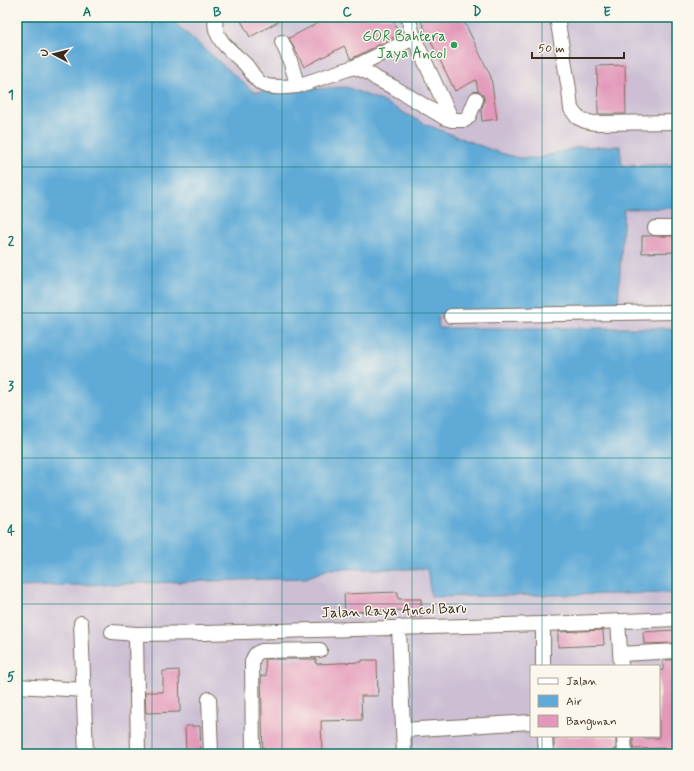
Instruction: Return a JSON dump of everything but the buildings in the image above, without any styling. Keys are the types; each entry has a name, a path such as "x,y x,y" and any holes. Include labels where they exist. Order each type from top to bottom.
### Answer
{"lane":[{"path":"216,17 216,29 219,38 226,47 246,66 259,82 273,87 297,86 354,67 414,38"},
{"path":"408,17 414,38 452,120"},
{"path":"557,17 571,109 577,117 584,121 594,123 677,122"},
{"path":"282,42 287,51 297,86"},
{"path":"354,67 367,72 445,118 452,120 465,120 470,116 476,99"},
{"path":"655,228 677,228"},
{"path":"451,316 677,312"},
{"name":"Jalan Raya Ancol Baru","path":"112,632 136,634 204,633 677,619"},
{"path":"618,621 620,660 677,651"},
{"path":"81,623 86,754"},
{"path":"543,624 543,665"},
{"path":"400,627 404,754"},
{"path":"136,634 138,754"},
{"path":"253,754 252,662 254,656 257,652 262,651 320,650"},
{"path":"17,686 84,690"},
{"path":"209,699 211,754"},
{"path":"403,730 530,722"},
{"path":"545,737 546,754"},
{"path":"624,737 625,754"}],"shaded area":[{"path":"168,17 677,17 677,340 671,328 438,328 438,315 618,304 578,147 539,158 519,158 497,152 425,124 382,101 346,87 254,92"},
{"path":"329,569 427,569 431,597 677,593 677,754 17,754 17,587 306,578"}],"water":[{"path":"17,17 168,17 254,92 346,87 382,101 425,124 497,152 519,158 539,158 578,147 620,146 622,166 677,164 677,208 624,209 618,304 438,315 439,328 671,328 677,340 677,593 431,597 427,569 329,569 306,578 17,587"}],"place":[{"name":"GOR Bahtera Jaya Ancol","path":"454,45"}]}
